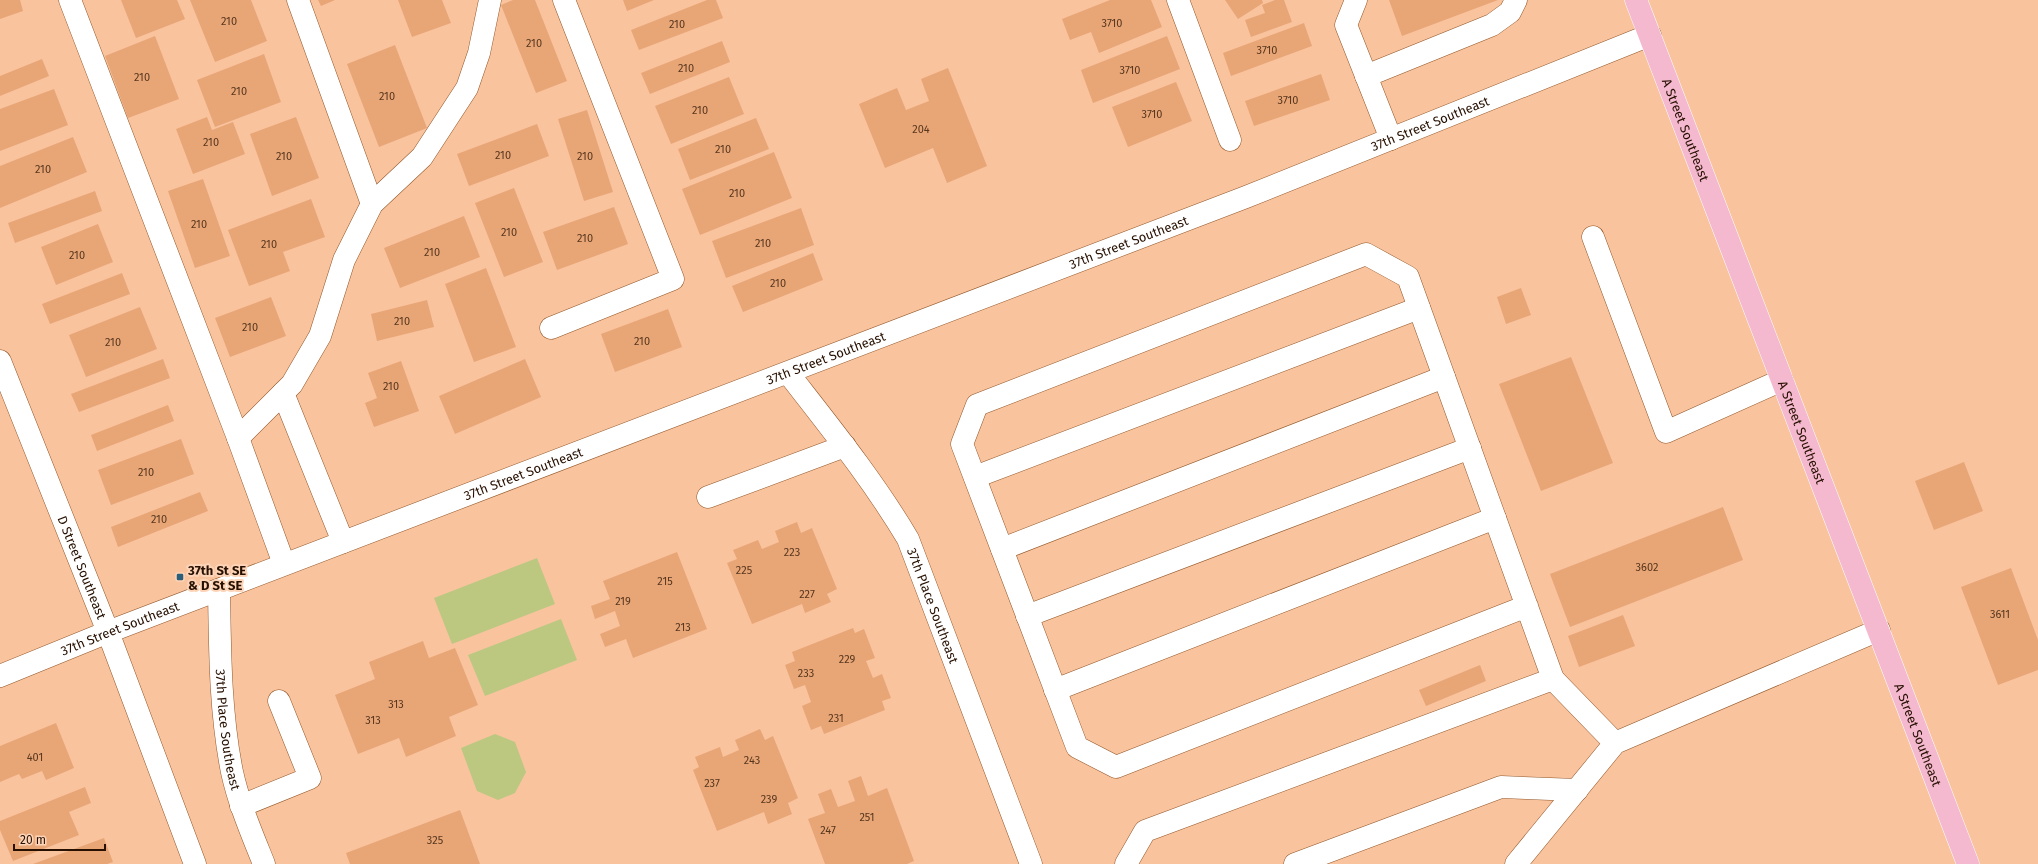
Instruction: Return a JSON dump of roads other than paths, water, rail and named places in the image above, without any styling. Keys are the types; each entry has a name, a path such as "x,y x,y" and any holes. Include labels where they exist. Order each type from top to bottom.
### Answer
{"main road":[{"name":"A Street Southeast","path":"1636,0 1879,630 1967,864"}],"street":[{"path":"70,0 238,438 284,564"},
{"path":"298,0 372,204"},
{"path":"238,438 292,384 320,336 344,260 372,204 422,157 467,88 479,53 490,0"},
{"path":"551,328 673,279 564,0"},
{"path":"1178,0 1230,140"},
{"path":"1356,0 1346,25 1392,139"},
{"path":"1366,76 1492,25 1510,12 1516,0"},
{"name":"37th Street Southeast","path":"0,676 108,632 284,564 788,373 1392,139 1650,35"},
{"path":"1593,237 1666,432 1782,380"},
{"path":"1526,606 1116,768 1077,747 962,444 977,405 1366,254 1408,277 1553,678 1615,743"},
{"path":"975,477 1420,308"},
{"name":"D Street Southeast","path":"0,361 108,632 195,864"},
{"name":"37th Place Southeast","path":"788,373 845,446 885,501 908,539 1031,864"},
{"path":"1002,549 1444,377"},
{"path":"283,393 343,542"},
{"path":"708,498 845,446"},
{"path":"1027,616 1470,448"},
{"path":"1055,690 1495,518"},
{"name":"37th Place Southeast","path":"219,590 220,668 232,772 241,806 264,864"},
{"path":"1516,864 1615,743 1879,630"},
{"path":"1126,864 1145,831 1553,678"},
{"path":"241,806 310,778 279,702"},
{"path":"1295,864 1501,787 1577,790"}],"place":[{"name":"37th St SE & D St SE","path":"180,577"}]}
